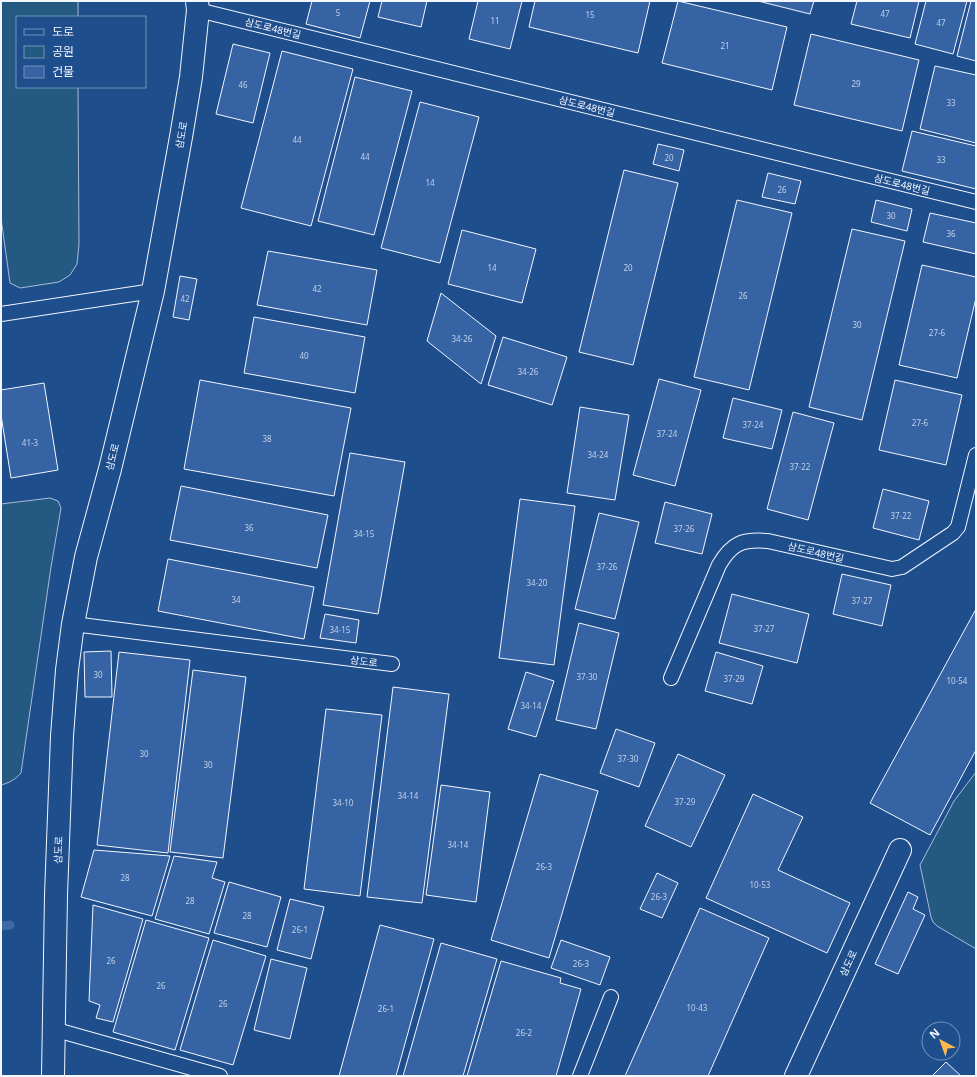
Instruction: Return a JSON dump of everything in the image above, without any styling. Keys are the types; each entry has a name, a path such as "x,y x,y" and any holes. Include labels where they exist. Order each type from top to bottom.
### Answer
{"street":[{"name":"삼도로","path":"53,1076 56,895 62,736 73,624 86,557 110,469 153,291 191,77 198,5"},
{"name":"삼도로","path":"796,1076 900,850"}],"lane":[{"name":"삼도로48번길","path":"198,5 976,202"},
{"path":"1,314 153,291"},
{"name":"삼도로48번길","path":"671,678 719,565 726,554 734,546 749,541 768,541 892,569 902,567 958,527 976,456"},
{"name":"삼도로","path":"73,624 392,664"},
{"path":"580,1076 611,997"},
{"path":"53,1029 220,1076"}],"green space":[{"path":"1,1 78,1 78,16 16,16 16,88 78,88 79,244 77,264 70,275 59,282 20,288 10,283 1,218"},
{"path":"50,498 58,501 61,508 21,773 7,783 1,785 1,504"},
{"path":"976,772 976,949 937,926 933,922 920,865 954,801"}],"building":[{"path":"312,1 370,1 360,38 306,24"},
{"path":"382,1 427,1 421,27 378,17"},
{"path":"478,1 522,1 510,49 469,39"},
{"path":"535,1 650,1 638,53 529,27"},
{"path":"678,1 787,27 772,90 662,63"},
{"path":"758,1 814,1 810,14"},
{"path":"857,1 919,1 910,38 851,24"},
{"path":"926,1 967,1 953,54 915,44"},
{"path":"971,1 976,1 976,61 957,56"},
{"path":"811,34 919,60 902,131 794,105"},
{"path":"233,44 270,53 253,123 216,114"},
{"path":"282,51 353,69 311,226 241,208"},
{"path":"935,66 976,75 976,143 920,129"},
{"path":"355,77 412,91 374,235 318,221"},
{"path":"420,102 479,117 440,263 381,248"},
{"path":"912,131 976,146 976,189 902,171"},
{"path":"658,144 684,150 679,171 653,164"},
{"path":"624,170 678,183 633,365 579,352"},
{"path":"768,173 801,181 795,204 762,197"},
{"path":"737,200 792,213 749,390 694,377"},
{"path":"876,200 912,209 907,231 871,222"},
{"path":"930,213 976,223 976,254 923,242"},
{"path":"852,229 905,241 862,420 809,407"},
{"path":"462,230 536,249 522,303 448,284"},
{"path":"268,251 377,270 367,325 257,305"},
{"path":"922,265 976,277 976,298 957,378 899,365"},
{"path":"180,276 197,279 189,320 173,317"},
{"path":"441,293 496,336 481,384 427,341"},
{"path":"254,317 365,337 355,393 244,373"},
{"path":"503,337 567,357 552,405 488,385"},
{"path":"659,379 701,390 675,486 633,475"},
{"path":"200,380 351,408 334,496 184,469"},
{"path":"895,380 962,395 946,465 879,450"},
{"path":"44,383 58,470 11,478 1,415 1,390"},
{"path":"733,398 782,410 772,449 723,438"},
{"path":"580,407 629,415 615,500 567,493"},
{"path":"793,412 834,423 808,520 767,509"},
{"path":"350,453 405,462 378,614 323,605"},
{"path":"181,486 328,515 317,568 170,540"},
{"path":"883,489 929,501 919,540 873,528"},
{"path":"520,499 575,506 554,665 499,658"},
{"path":"665,502 712,514 702,554 655,543"},
{"path":"599,513 639,522 615,619 575,609"},
{"path":"168,559 314,587 304,639 158,611"},
{"path":"842,574 891,585 882,626 833,614"},
{"path":"732,594 809,614 797,663 719,643"},
{"path":"976,609 976,750 930,835 870,803"},
{"path":"325,614 359,620 356,643 320,638"},
{"path":"579,623 619,633 596,729 556,720"},
{"path":"111,651 112,697 85,697 84,652"},
{"path":"119,652 190,660 168,853 97,845"},
{"path":"716,652 763,666 752,704 705,691"},
{"path":"193,670 246,677 223,858 170,852"},
{"path":"526,672 554,681 536,737 508,729"},
{"path":"393,687 449,694 422,903 367,897"},
{"path":"326,709 382,715 360,896 304,889"},
{"path":"616,729 655,743 639,787 600,773"},
{"path":"678,754 725,775 691,847 645,826"},
{"path":"540,774 598,791 549,958 491,940"},
{"path":"441,785 490,792 476,902 426,895"},
{"path":"753,794 803,817 778,870 850,903 827,953 706,898"},
{"path":"94,850 170,856 152,916 81,897"},
{"path":"174,856 217,862 212,878 225,882 209,934 155,919"},
{"path":"657,873 678,883 662,918 640,909"},
{"path":"229,882 281,897 267,947 214,933"},
{"path":"908,892 918,897 913,909 925,915 898,974 875,964"},
{"path":"290,899 324,907 311,959 277,950"},
{"path":"93,905 143,919 113,1022 96,1018 100,1005 89,1001"},
{"path":"700,908 769,938 708,1076 625,1076"},
{"path":"146,920 209,938 175,1050 113,1032"},
{"path":"380,925 434,939 396,1076 339,1076"},
{"path":"213,940 266,956 233,1065 180,1050"},
{"path":"561,940 610,957 600,985 551,968"},
{"path":"441,943 497,959 463,1076 403,1076"},
{"path":"271,959 307,968 290,1039 254,1030"},
{"path":"501,961 561,978 560,983 581,989 556,1076 467,1076"},
{"path":"946,1062 961,1076 932,1076"}],"waterway":[{"path":"1,926 10,925"}]}
